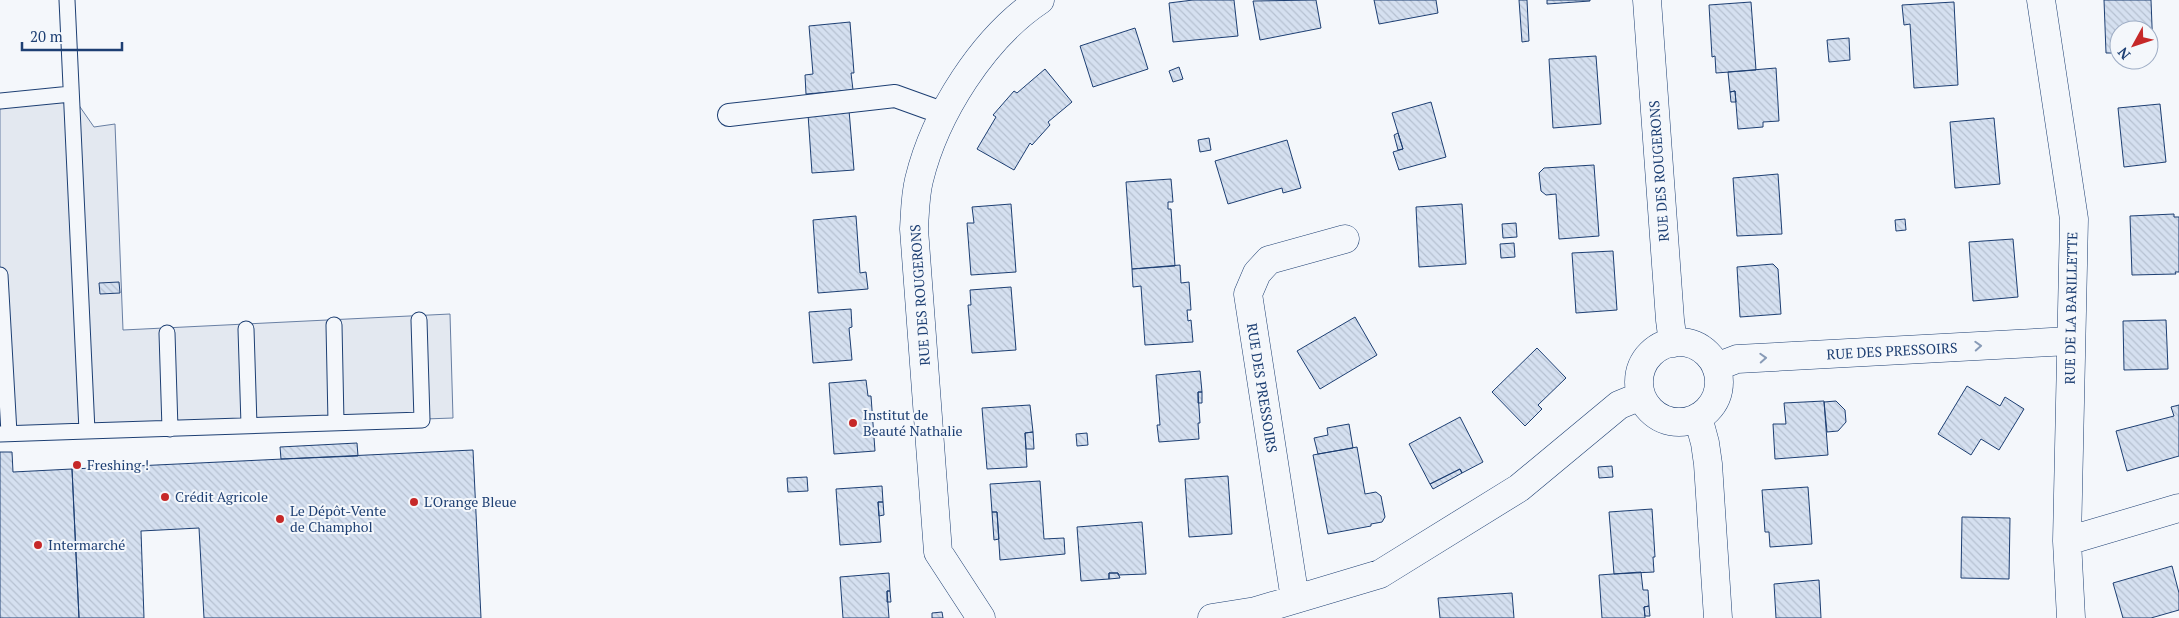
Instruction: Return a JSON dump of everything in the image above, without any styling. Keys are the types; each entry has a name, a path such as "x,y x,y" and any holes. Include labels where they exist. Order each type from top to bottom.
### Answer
{"street":[{"name":"RUE DES ROUGERONS","path":"982,618 938,552 914,229 915,204 919,179 945,114 958,90 991,43 1011,22 1040,0"},
{"name":"RUE DES ROUGERONS","path":"1646,0 1673,343"},
{"name":"RUE DE LA BARILLETTE","path":"2041,0 2074,219 2067,541 2071,618"},
{"path":"729,115 894,96 945,114"},
{"name":"RUE DES PRESSOIRS","path":"1295,599 1248,294 1257,272 1269,260 1345,238"},
{"name":"RUE DES PRESSOIRS","path":"1716,367 1737,359 2070,341"},
{"path":"1673,343 1687,343 1699,348 1709,356 1716,367 1719,380 1718,392 1713,404 1704,414 1698,417 1680,423 1667,421 1655,415 1646,406 1641,396 1639,379 1642,366 1660,346 1673,343"},
{"path":"1212,618 1256,611 1380,574 1519,488 1619,404 1641,396"},
{"path":"1698,417 1708,464 1718,618"},
{"path":"2067,541 2179,508"}],"lane":[{"path":"67,0 87,432"},
{"path":"0,101 71,94"},
{"path":"0,275 5,433 87,432 422,420 419,320"},
{"path":"334,325 336,422"},
{"path":"246,330 249,426"},
{"path":"167,333 170,429"}],"shaded area":[{"path":"71,94 94,127 115,124 123,330 450,314 453,418 0,434 0,101"}],"building":[{"path":"1193,0 1234,0 1238,36 1173,42 1169,3"},
{"path":"1316,0 1321,28 1260,40 1253,1"},
{"path":"1374,0 1436,0 1438,13 1379,24"},
{"path":"1519,0 1527,0 1529,41 1522,42"},
{"path":"1547,0 1590,0 1590,1 1547,4"},
{"path":"2104,0 2151,0 2152,20 2109,20 2109,53 2106,53"},
{"path":"1751,2 1756,70 1716,73 1715,56 1712,57 1709,5"},
{"path":"1954,2 1958,85 1914,88 1910,24 1904,25 1902,5"},
{"path":"850,22 854,73 851,73 853,90 806,94 805,75 813,74 809,26"},
{"path":"1135,28 1148,69 1093,87 1080,46"},
{"path":"1849,38 1850,60 1829,62 1827,40"},
{"path":"1596,56 1601,124 1553,128 1549,59"},
{"path":"1179,67 1183,79 1173,82 1169,71"},
{"path":"1776,68 1779,121 1763,122 1763,127 1738,129 1735,91 1730,92 1728,72"},
{"path":"1045,69 1072,102 1048,122 1050,125 1032,145 1030,143 1014,170 977,149 996,117 993,115 1014,91 1017,93"},
{"path":"1735,91 1736,102 1731,102 1730,92"},
{"path":"1431,102 1446,157 1399,170 1393,152 1403,149 1392,113"},
{"path":"2160,104 2166,162 2124,167 2118,108"},
{"path":"849,110 854,170 812,173 808,114"},
{"path":"1994,118 2000,184 1955,188 1950,122"},
{"path":"1398,133 1403,149 1398,150 1394,135"},
{"path":"1209,138 1211,150 1200,152 1198,140"},
{"path":"1287,140 1301,188 1283,193 1282,188 1228,204 1215,161"},
{"path":"1594,165 1599,236 1559,239 1556,194 1546,195 1541,191 1539,173 1544,168"},
{"path":"1778,174 1782,234 1737,236 1733,178"},
{"path":"1171,179 1173,202 1168,202 1168,209 1171,209 1175,266 1132,269 1126,182"},
{"path":"1011,204 1016,272 971,275 967,223 974,223 972,207"},
{"path":"1462,204 1466,264 1419,267 1416,207"},
{"path":"2174,214 2174,217 2179,217 2179,272 2175,272 2176,274 2132,275 2130,216"},
{"path":"856,216 860,273 866,272 868,289 818,293 813,220"},
{"path":"1905,219 1906,230 1896,231 1895,220"},
{"path":"1516,223 1517,237 1503,238 1502,224"},
{"path":"2013,239 2018,297 1973,301 1969,242"},
{"path":"1514,243 1515,257 1501,258 1500,244"},
{"path":"1613,251 1617,310 1576,313 1572,253"},
{"path":"1773,264 1778,269 1781,314 1740,317 1737,267"},
{"path":"1180,265 1181,283 1189,282 1191,310 1187,310 1188,321 1191,320 1193,342 1145,345 1141,286 1133,287 1132,269"},
{"path":"119,282 120,293 100,294 99,283"},
{"path":"1011,287 1016,350 972,353 968,305 971,305 970,290"},
{"path":"851,309 852,327 849,328 852,360 813,363 809,312"},
{"path":"1355,317 1377,355 1320,389 1297,351"},
{"path":"2166,320 2168,369 2124,370 2123,321"},
{"path":"1537,348 1566,378 1538,405 1542,409 1525,426 1492,392"},
{"path":"1200,371 1202,392 1198,392 1199,439 1159,442 1157,425 1160,425 1156,375"},
{"name":"Institut de Beauté Nathalie","path":"866,380 868,396 871,396 875,451 834,454 829,383"},
{"path":"1967,386 2000,406 2005,397 2024,409 1999,450 1981,439 1971,455 1938,434"},
{"path":"1198,392 1202,392 1202,403 1198,403"},
{"path":"1824,401 1828,455 1775,459 1773,424 1786,424 1784,403"},
{"path":"1836,401 1845,410 1846,422 1838,431 1827,432 1824,402"},
{"path":"1030,405 1033,432 1025,433 1027,467 987,469 982,408"},
{"path":"2179,405 2179,456 2127,471 2116,431 2174,416 2171,407"},
{"path":"1460,417 1483,462 1462,473 1460,469 1430,484 1409,444"},
{"path":"1349,424 1353,448 1318,454 1314,438 1328,435 1327,428"},
{"path":"1033,432 1034,449 1026,449 1025,433"},
{"path":"1087,433 1088,445 1077,446 1076,434"},
{"path":"357,443 358,456 281,459 280,447"},
{"path":"1357,447 1365,494 1376,492 1381,496 1385,517 1382,522 1371,524 1371,526 1328,534 1313,455"},
{"path":"473,450 481,618 204,618 199,528 141,531 144,618 79,618 72,469"},
{"name":"Intermarché","path":"0,452 12,452 13,472 72,469 79,618 0,618"},
{"path":"1612,466 1613,477 1599,478 1598,467"},
{"path":"1460,469 1462,473 1433,489 1430,484"},
{"path":"1228,476 1232,534 1189,537 1185,479"},
{"path":"807,477 808,491 788,492 787,478"},
{"path":"1040,481 1044,539 1064,538 1065,554 1000,560 997,512 992,512 990,484"},
{"path":"882,486 883,502 878,502 881,542 840,545 836,489"},
{"path":"1808,487 1812,544 1770,547 1769,532 1765,532 1762,490"},
{"path":"878,502 883,502 884,515 879,516"},
{"path":"1652,509 1654,572 1614,574 1609,512"},
{"path":"992,512 997,512 999,539 994,540"},
{"path":"1962,517 2010,518 2009,579 1961,578"},
{"path":"1142,522 1146,574 1118,575 1118,573 1109,573 1109,579 1081,581 1077,527"},
{"path":"2172,566 2179,593 2179,610 2151,618 2123,618 2113,583"},
{"path":"1641,572 1643,590 1648,590 1649,606 1644,607 1645,618 1602,618 1599,575"},
{"path":"889,573 890,591 887,591 889,618 843,618 840,577"},
{"path":"1109,573 1118,573 1120,578 1109,579"},
{"path":"1819,580 1821,618 1776,618 1774,584"},
{"path":"887,591 890,591 891,602 887,602"},
{"path":"1512,593 1514,618 1440,618 1438,598"},
{"path":"1649,606 1650,616 1645,616 1644,607"},
{"path":"942,612 943,618 932,618 932,613"}],"place":[{"name":"Institut de Beauté Nathalie","path":"853,423"},
{"name":"Freshing !","path":"77,465"},
{"name":"Crédit Agricole","path":"165,497"},
{"name":"L'Orange Bleue","path":"414,502"},
{"name":"Le Dépôt-Vente de Champhol","path":"280,519"},
{"name":"Intermarché","path":"38,545"}]}
